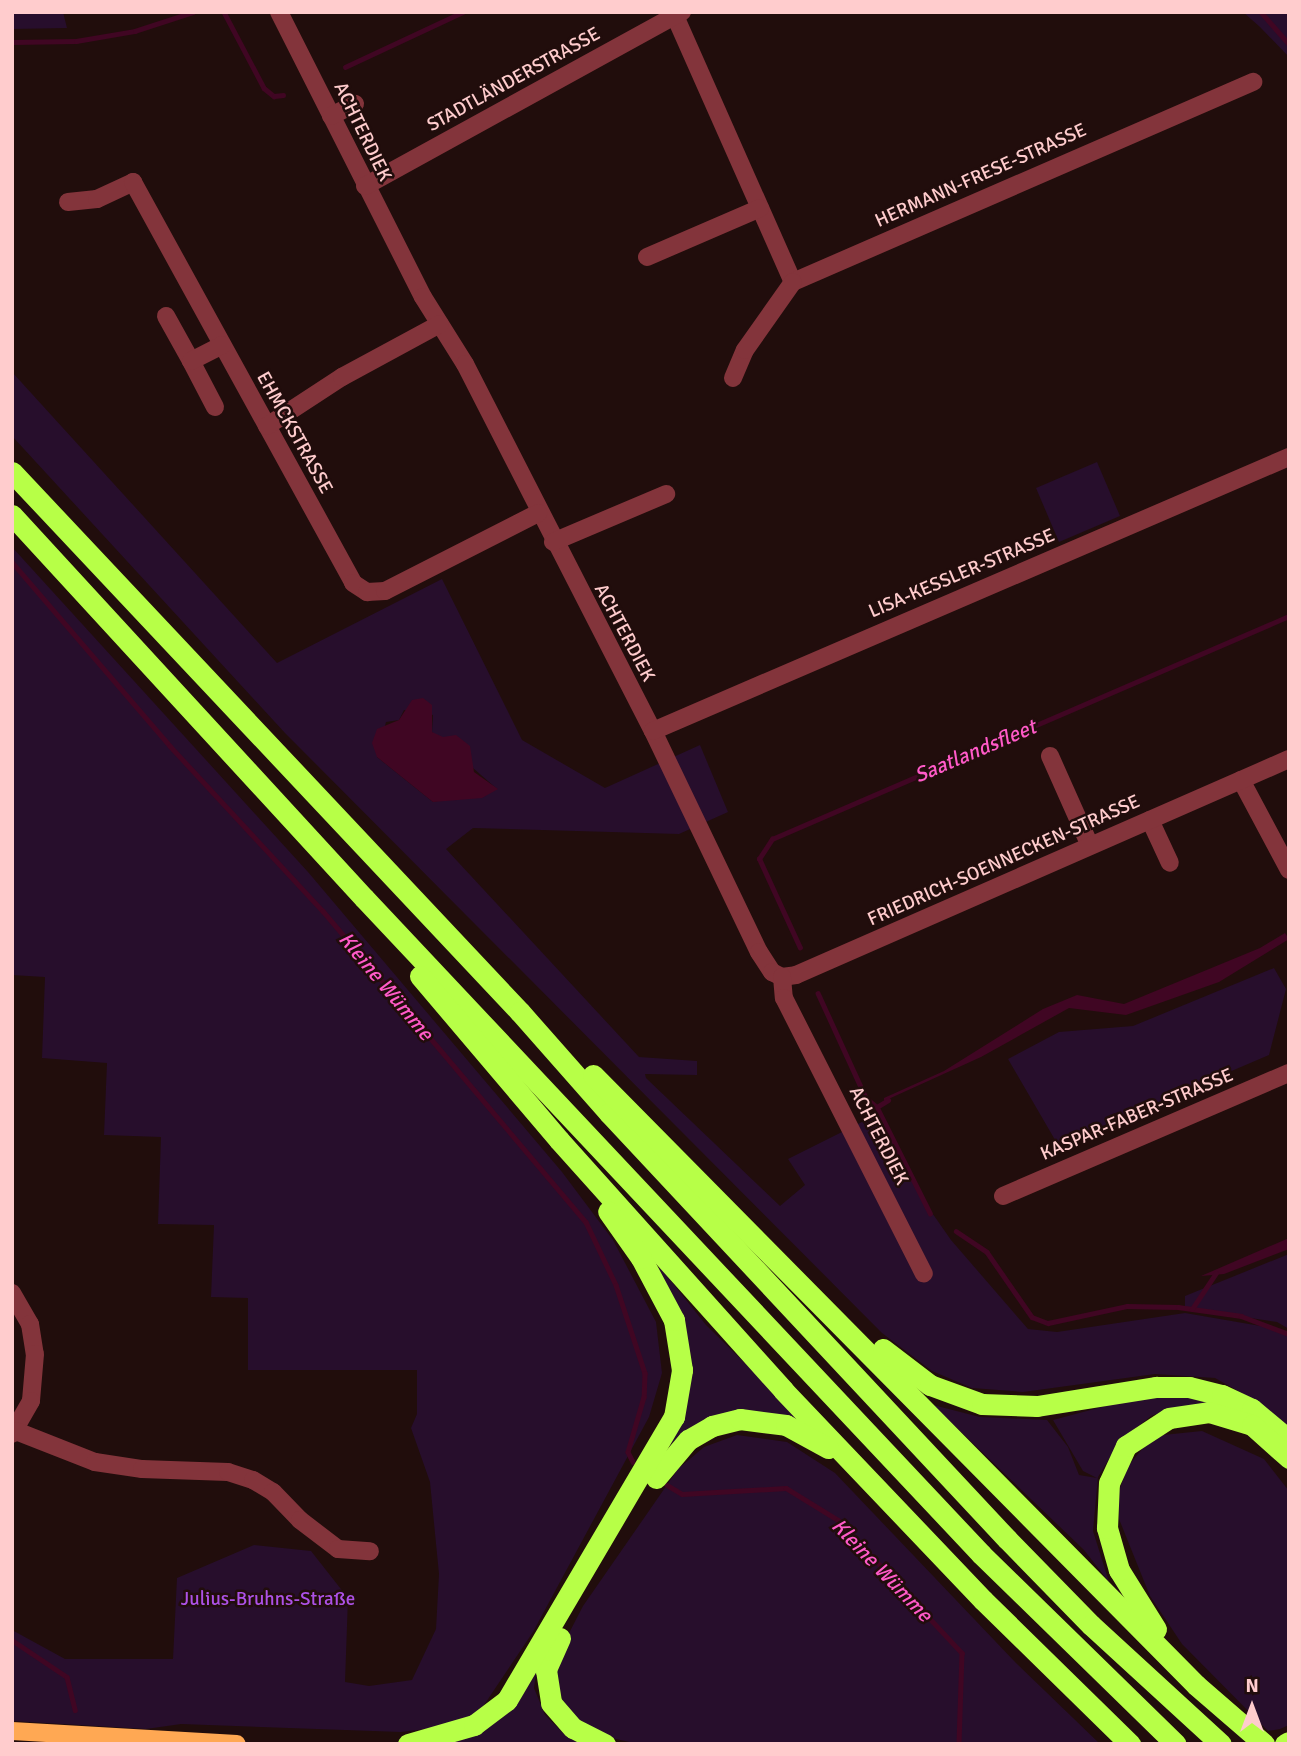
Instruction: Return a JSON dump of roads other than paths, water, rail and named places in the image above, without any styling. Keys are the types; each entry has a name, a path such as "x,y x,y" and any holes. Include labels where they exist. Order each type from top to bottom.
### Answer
{"highway":[{"path":"12,472 520,1012 628,1133 1007,1539 1221,1744"},
{"path":"12,515 364,898 981,1554 1171,1739"},
{"path":"364,898 424,980 559,1140 854,1464 1128,1742"},
{"path":"520,1012 579,1062 798,1278 1196,1685 1264,1744"},
{"path":"408,1744 474,1725 507,1700 660,1445 678,1402 681,1353 668,1305 559,1140"},
{"path":"798,1278 915,1375 964,1399 1018,1407 1156,1388 1189,1388 1245,1405 1289,1440"},
{"path":"1196,1685 1144,1613 1116,1564 1106,1512 1114,1469 1126,1446 1146,1429 1194,1412 1224,1414 1252,1425 1289,1458"},
{"path":"605,1744 573,1728 557,1713 546,1681 549,1660 677,1449 712,1426 756,1419 801,1431 854,1464"}],"main road":[{"path":"12,1731 237,1744"}],"street":[{"name":"ACHTERDIEK","path":"279,12 365,186 440,324 465,364 538,513 653,732 759,952 772,972 782,976 784,998 924,1274"},
{"path":"679,14 793,282 745,350 733,378"},
{"name":"STADTLÄNDERSTRASSE","path":"365,186 404,154 679,14"},
{"name":"HERMANN-FRESE-STRASSE","path":"793,282 1253,82"},
{"path":"331,116 355,104"},
{"name":"EHMCKSTRASSE","path":"68,202 97,199 133,182 353,583 367,592 386,591 538,513"},
{"path":"647,257 760,208"},
{"path":"166,317 215,407"},
{"path":"267,426 342,377 440,324"},
{"path":"191,361 222,345"},
{"name":"LISA-KESSLER-STRASSE","path":"653,732 1289,457"},
{"path":"553,542 666,494"},
{"path":"1050,756 1090,846"},
{"name":"FRIEDRICH-SOENNECKEN-STRASSE","path":"782,976 796,975 1289,760"},
{"path":"1241,780 1289,870"},
{"path":"1150,820 1170,863"},
{"name":"KASPAR-FABER-STRASSE","path":"1003,1196 1289,1073"},
{"path":"12,1293 30,1324 35,1354 31,1401 14,1433 95,1462 241,1476 273,1492 300,1520 338,1549 370,1551"}],"waterway":[{"path":"12,42 76,41 135,31 193,12"},
{"path":"224,12 264,88 274,96 283,95"},
{"path":"345,67 463,12"},
{"path":"1261,12 1289,44"},
{"name":"Kleine Wümme","path":"12,562 170,746 323,911 586,1222 616,1285 645,1373 644,1397 628,1452 633,1462"},
{"name":"Saatlandsfleet","path":"800,948 759,859 772,839 1289,616"},
{"name":"Saatlandsfleet","path":"818,993 866,1098 877,1107 930,1213"},
{"name":"Saatlandsfleet","path":"877,1107 888,1100"},
{"name":"Saatlandsfleet","path":"956,1231 987,1252 1032,1317 1048,1323 1127,1306 1178,1307 1241,1316 1289,1334"},
{"path":"1192,1309 1216,1273"},
{"name":"Kleine Wümme","path":"667,1485 682,1494 786,1488 838,1520 962,1653 959,1744"},
{"path":"12,1640 67,1677 75,1710"}],"park label":[{"name":"Julius-Bruhns-Straße","path":"268,1600"}]}
